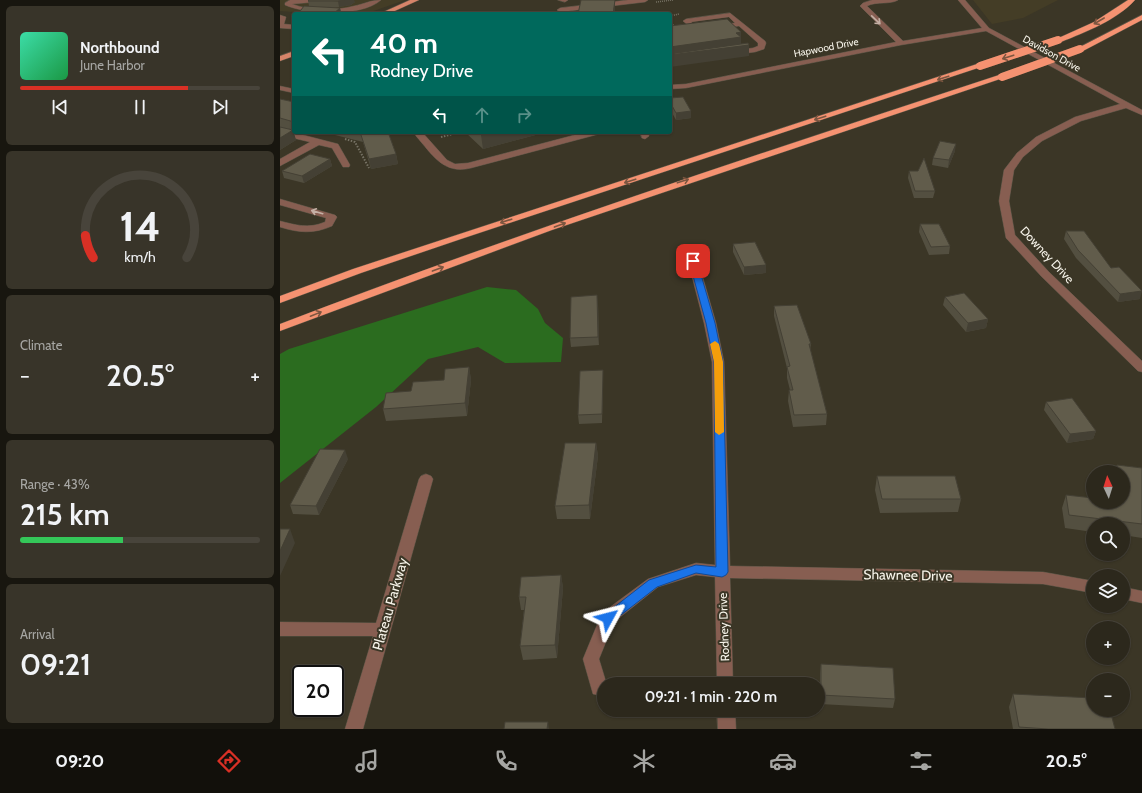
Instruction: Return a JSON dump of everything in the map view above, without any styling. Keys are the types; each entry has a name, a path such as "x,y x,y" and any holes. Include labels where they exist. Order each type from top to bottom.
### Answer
{"highway":[{"path":"280,300 357,271 457,237 1077,34 1122,8 1132,0"},
{"path":"280,328 352,299 656,190 1002,77 1080,49 1142,17"}],"main road":[{"path":"387,12 416,0"},
{"path":"280,59 292,53"}],"street":[{"path":"316,0 292,1 287,4 295,8 311,10 351,10 378,0"},
{"path":"565,0 561,0 560,12 618,2 645,0"},
{"path":"895,0 870,1 864,5 864,8 901,43"},
{"name":"Davidson Drive","path":"961,0 987,28 1142,114"},
{"path":"724,55 754,50 761,47 762,43 730,15 686,21 695,30 740,24"},
{"path":"280,17 283,18 280,26 292,27"},
{"name":"Hapwood Drive","path":"672,87 686,86 901,43 987,28"},
{"path":"280,83 292,86"},
{"path":"280,88 292,91"},
{"name":"Downey Drive","path":"1126,105 1078,119 1039,139 1020,155 1009,170 1004,201 1010,236 1045,274 1142,368"},
{"path":"280,132 334,146 346,165"},
{"path":"418,134 444,162 454,167 468,166 588,134"},
{"path":"280,163 317,142"},
{"path":"280,202 332,217 329,224 316,229 301,230 280,224"},
{"name":"Rodney Drive","path":"693,261 710,323 718,362 726,677"},
{"name":"Plateau Parkway","path":"354,729 426,479"},
{"name":"Shawnee Drive","path":"597,679 591,659 608,618 653,583 696,569 722,572 1043,578 1086,586"},
{"path":"1130,594 1142,597"},
{"path":"280,629 382,630"},
{"path":"726,717 727,729"}],"path":[{"path":"441,137 453,134"}],"shaded area":[{"path":"280,0 405,0 371,12 280,11"},
{"path":"973,0 1058,0 1023,18 992,24"}],"green space":[{"path":"487,287 516,290 538,309 545,323 563,338 561,362 505,363 478,347 428,359 376,407 280,483 280,354 289,349"}],"building":[{"path":"309,0 345,0 308,1"},
{"path":"581,0 615,0 613,12 578,12"},
{"path":"304,6 340,8 335,12 300,12"},
{"path":"727,19 741,32 736,33 741,37 672,47 672,26"},
{"path":"748,43 749,45 672,55"},
{"path":"683,97 691,111 676,113 672,106 672,98"},
{"path":"280,99 292,102 292,121 280,118"},
{"path":"280,127 292,130 292,131 280,138"},
{"path":"361,134 389,134 396,154 369,159"},
{"path":"940,141 956,144 949,160 933,158"},
{"path":"310,154 330,159 302,176 282,171"},
{"path":"924,158 935,191 915,191 909,171 918,171"},
{"path":"920,224 939,224 950,246 931,247"},
{"path":"1066,231 1084,231 1111,268 1119,267 1142,291 1120,294 1078,250"},
{"path":"755,242 766,265 744,267 733,244"},
{"path":"964,293 988,319 968,323 945,297"},
{"path":"597,295 598,337 570,338 571,297"},
{"path":"797,305 811,344 809,344 827,414 794,415 789,390 793,390 787,367 790,366 774,306"},
{"path":"469,367 465,403 383,409 386,393 411,391 413,382 444,380 445,369"},
{"path":"603,370 602,414 578,415 580,371"},
{"path":"1072,398 1096,431 1070,434 1046,402"},
{"path":"565,443 596,443 589,505 555,506"},
{"path":"320,449 345,450 316,506 290,505"},
{"path":"1130,467 1142,468 1142,524 1130,523 1130,517 1086,517 1069,515 1066,495 1086,497 1086,509 1130,509"},
{"path":"877,476 955,476 961,499 882,499"},
{"path":"280,529 290,529 280,551"},
{"path":"561,575 555,645 520,646 526,597 519,597 521,577"},
{"path":"821,664 893,668 895,699 825,695 825,677 821,677"},
{"path":"1013,694 1086,698 1086,717 1112,717 1115,729 1048,729 1019,727"},
{"path":"505,722 548,722 547,729 504,729"}],"slow traffic":[{"path":"715,344 718,362 719,432"}],"route":[{"path":"608,618 653,583 696,569 722,572 718,362 710,323 693,261"}]}
